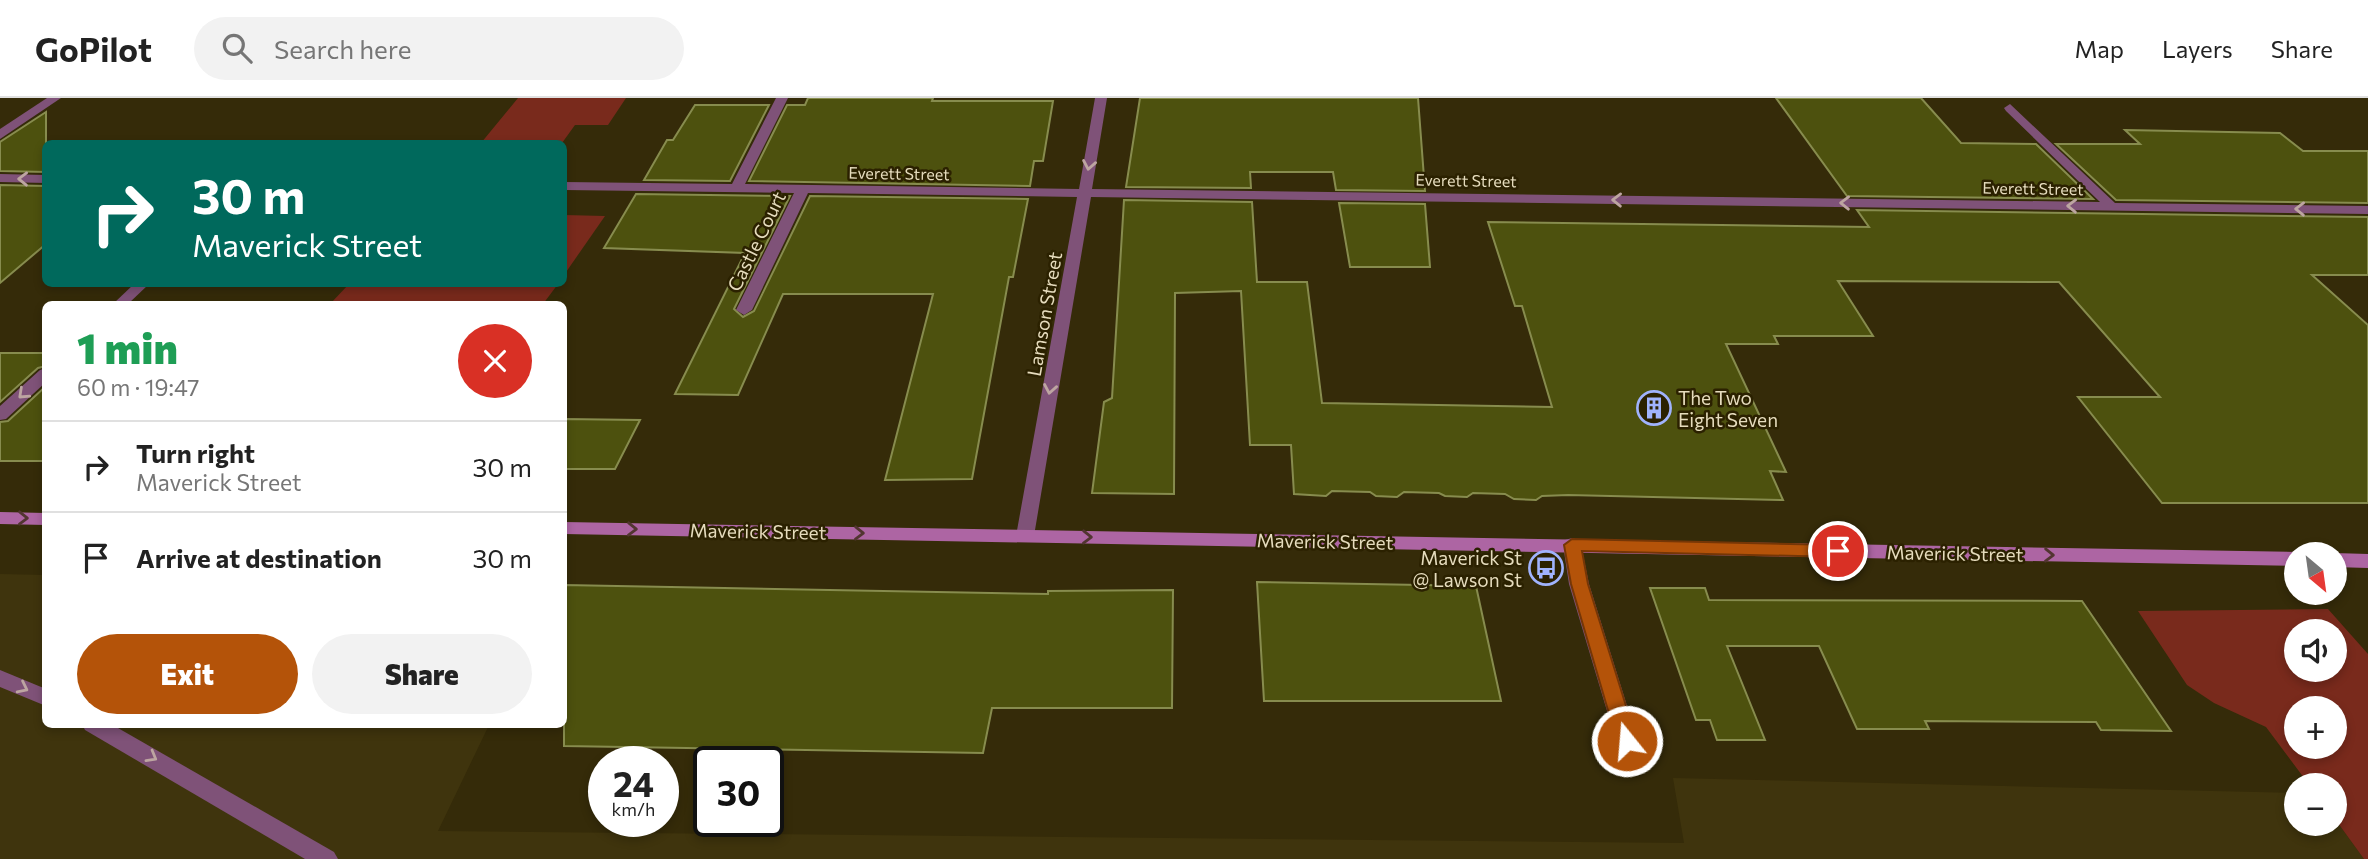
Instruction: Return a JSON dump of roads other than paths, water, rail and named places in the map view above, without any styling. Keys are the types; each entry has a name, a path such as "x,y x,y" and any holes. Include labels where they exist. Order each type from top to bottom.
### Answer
{"main road":[{"path":"0,518 42,519"},
{"name":"Maverick Street","path":"567,528 2284,559"},
{"path":"2347,560 2368,561"}],"street":[{"path":"0,135 55,98"},
{"path":"737,188 782,98"},
{"name":"Lamson Street","path":"1025,536 1101,98"},
{"path":"2010,108 2111,206"},
{"path":"0,178 42,179"},
{"name":"Everett Street","path":"567,186 2368,210"},
{"name":"Castle Court","path":"744,310 803,189"},
{"path":"123,301 139,287"},
{"path":"0,415 42,377"},
{"path":"1572,545 1580,584 1627,741"},
{"path":"0,678 42,696"},
{"path":"99,728 326,859"}],"place":[{"name":"The Two Eight Seven","path":"1654,408"},
{"name":"Maverick St @ Lawson St","path":"1546,568"}]}
